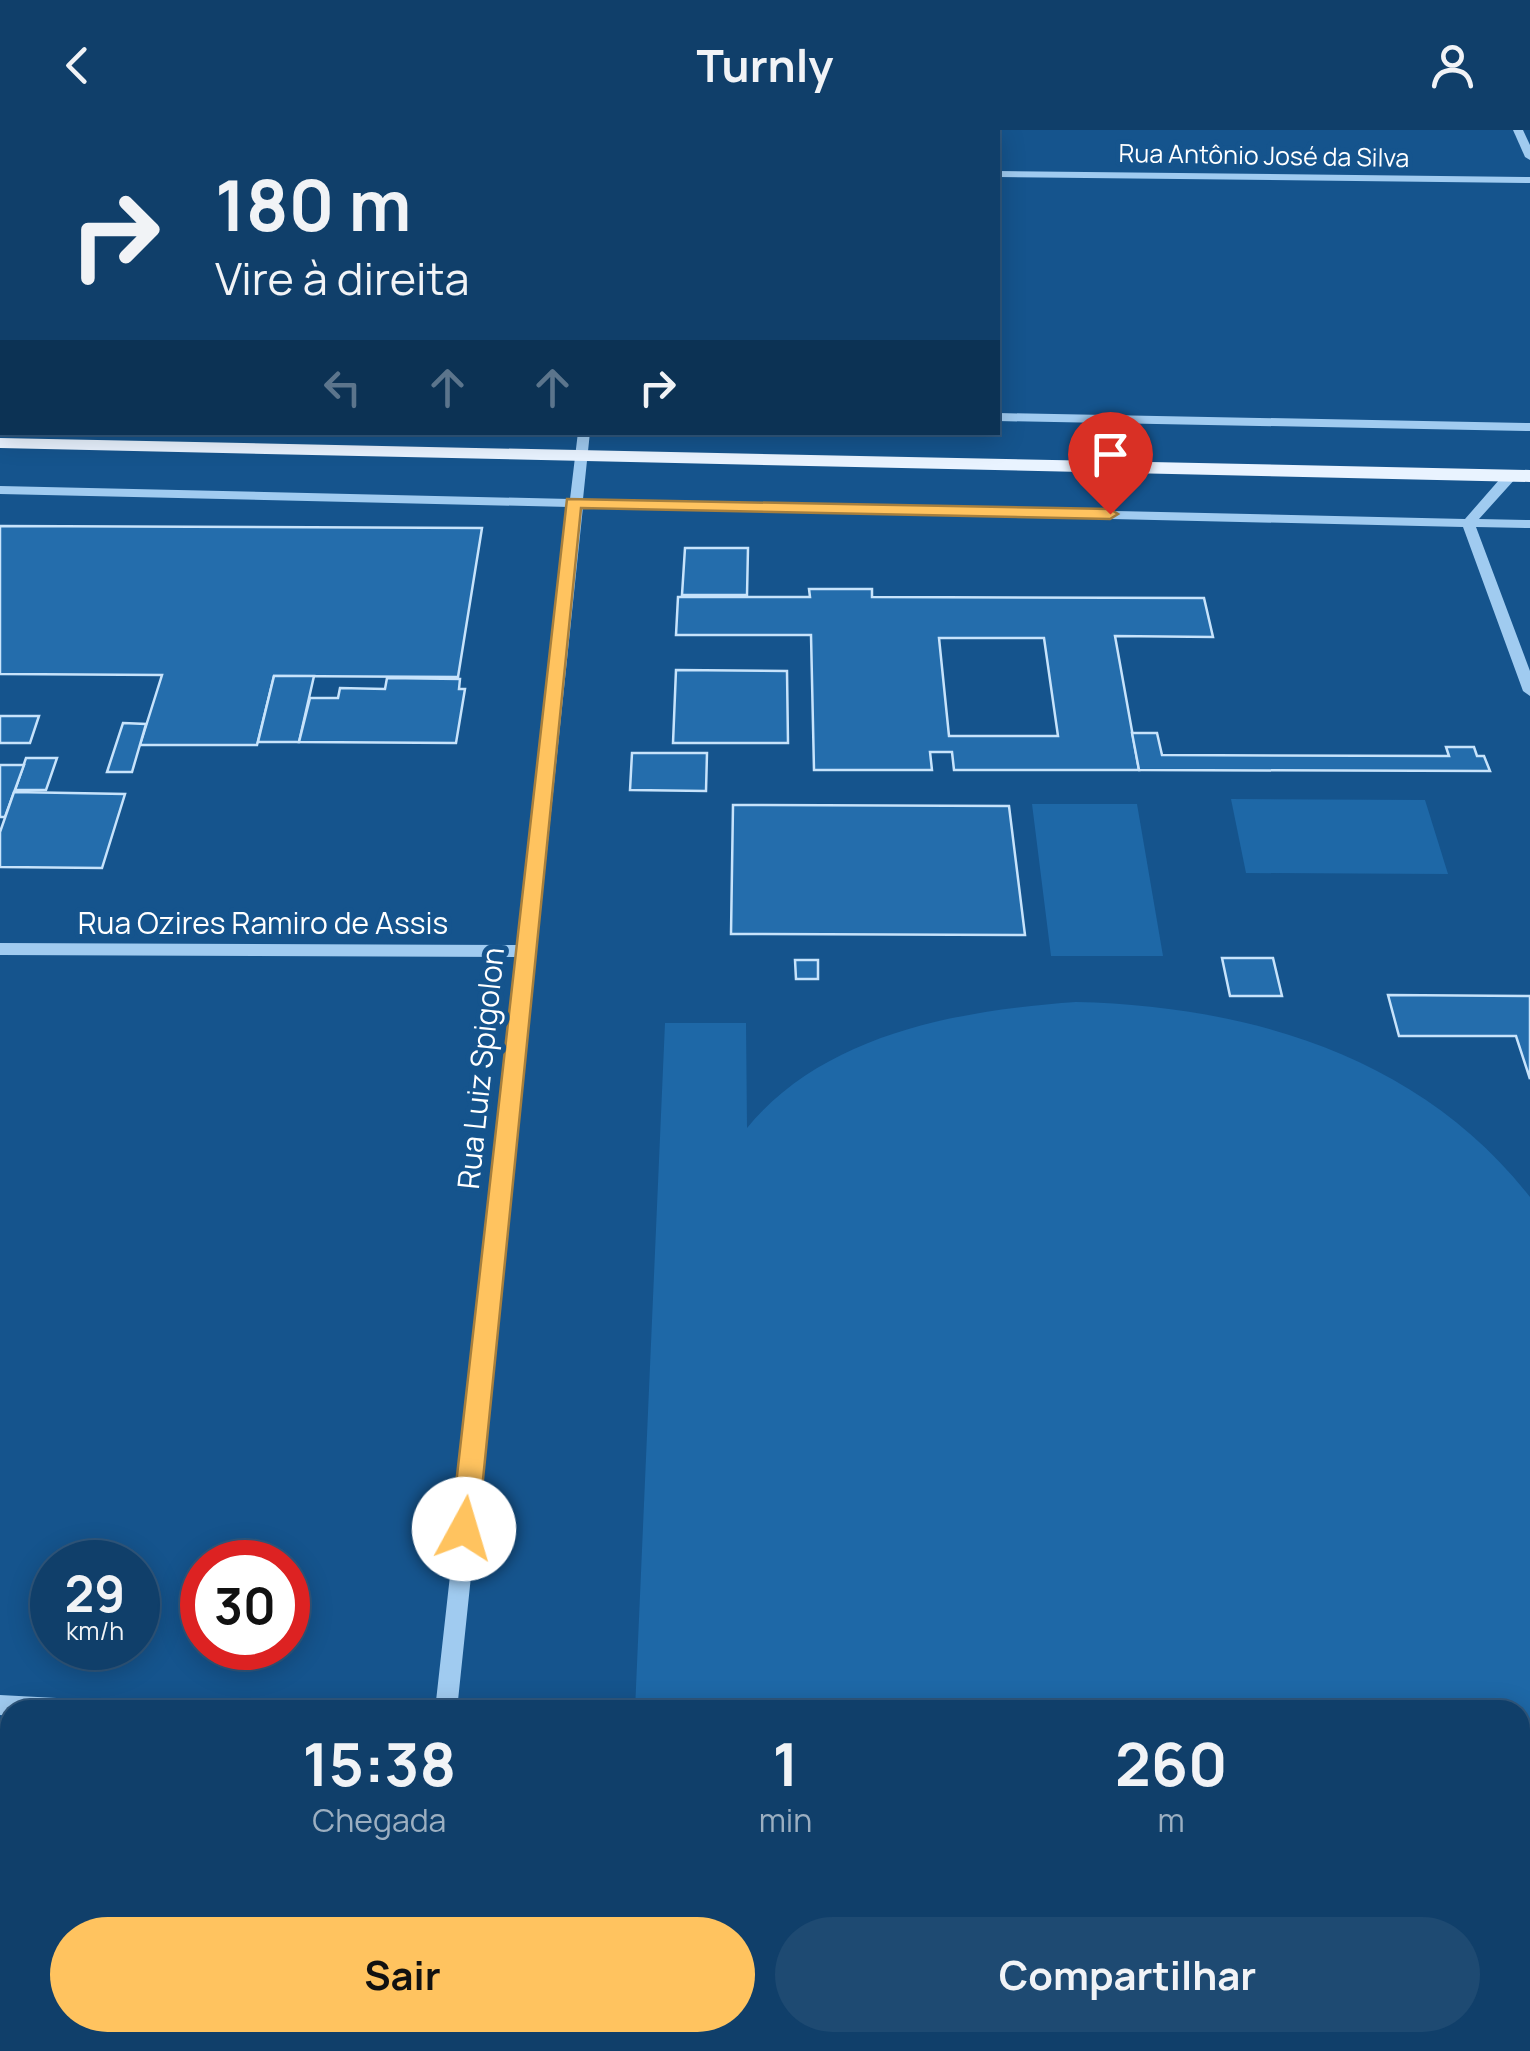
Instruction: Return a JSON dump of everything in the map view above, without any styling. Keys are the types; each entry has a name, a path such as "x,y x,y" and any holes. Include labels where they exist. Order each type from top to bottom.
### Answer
{"main road":[{"path":"0,443 1521,476"}],"street":[{"path":"1518,130 1530,157"},
{"name":"Rua Antônio José da Silva","path":"1000,174 1530,180"},
{"path":"1000,416 1530,427"},
{"name":"Rua Luiz Spigolon","path":"447,1700 573,503 584,435"},
{"path":"1468,523 1521,476"},
{"path":"0,490 1530,524"},
{"path":"1468,523 1530,691"},
{"name":"Rua Ozires Ramiro de Assis","path":"0,949 525,951"}],"shaded area":[{"path":"1231,799 1425,800 1448,874 1246,873"},
{"path":"1032,804 1137,804 1163,956 1051,956"},
{"path":"1076,1002 1204,1014 1267,1028 1327,1048 1384,1074 1437,1108 1486,1148 1530,1197 1530,1700 635,1700 665,1023 746,1023 747,1128 779,1096 815,1069 855,1048 942,1020"}],"building":[{"path":"0,526 482,528 458,677 274,676 257,745 140,745 162,675 0,674"},
{"path":"685,548 748,548 747,595 682,595"},
{"path":"809,589 872,589 872,597 1204,598 1213,637 1115,636 1139,770 954,770 952,752 930,752 932,770 814,770 811,635 676,635 678,597 810,597","holes":["939,638 1044,638 1058,736 949,736"]},
{"path":"676,670 787,671 788,743 673,743"},
{"path":"274,676 314,676 299,742 258,742"},
{"path":"387,678 460,679 459,689 465,689 456,743 299,742 310,698 338,698 340,688 385,689"},
{"path":"0,716 39,716 30,743 0,743"},
{"path":"123,723 146,724 132,772 107,772"},
{"path":"1132,733 1157,733 1162,755 1449,756 1446,747 1474,747 1477,756 1484,756 1490,771 1139,770"},
{"path":"632,753 707,753 706,791 630,790"},
{"path":"26,758 57,758 46,790 15,790"},
{"path":"0,765 24,765 5,817 0,817"},
{"path":"14,792 125,794 102,868 0,867 0,832"},
{"path":"733,805 1009,806 1025,935 731,934"},
{"path":"1222,958 1273,958 1282,996 1230,996"},
{"path":"795,960 818,960 818,979 796,979"},
{"path":"1388,995 1530,996 1530,1079 1516,1036 1399,1036"}],"route":[{"path":"464,1529 573,503 1110,514"}]}
